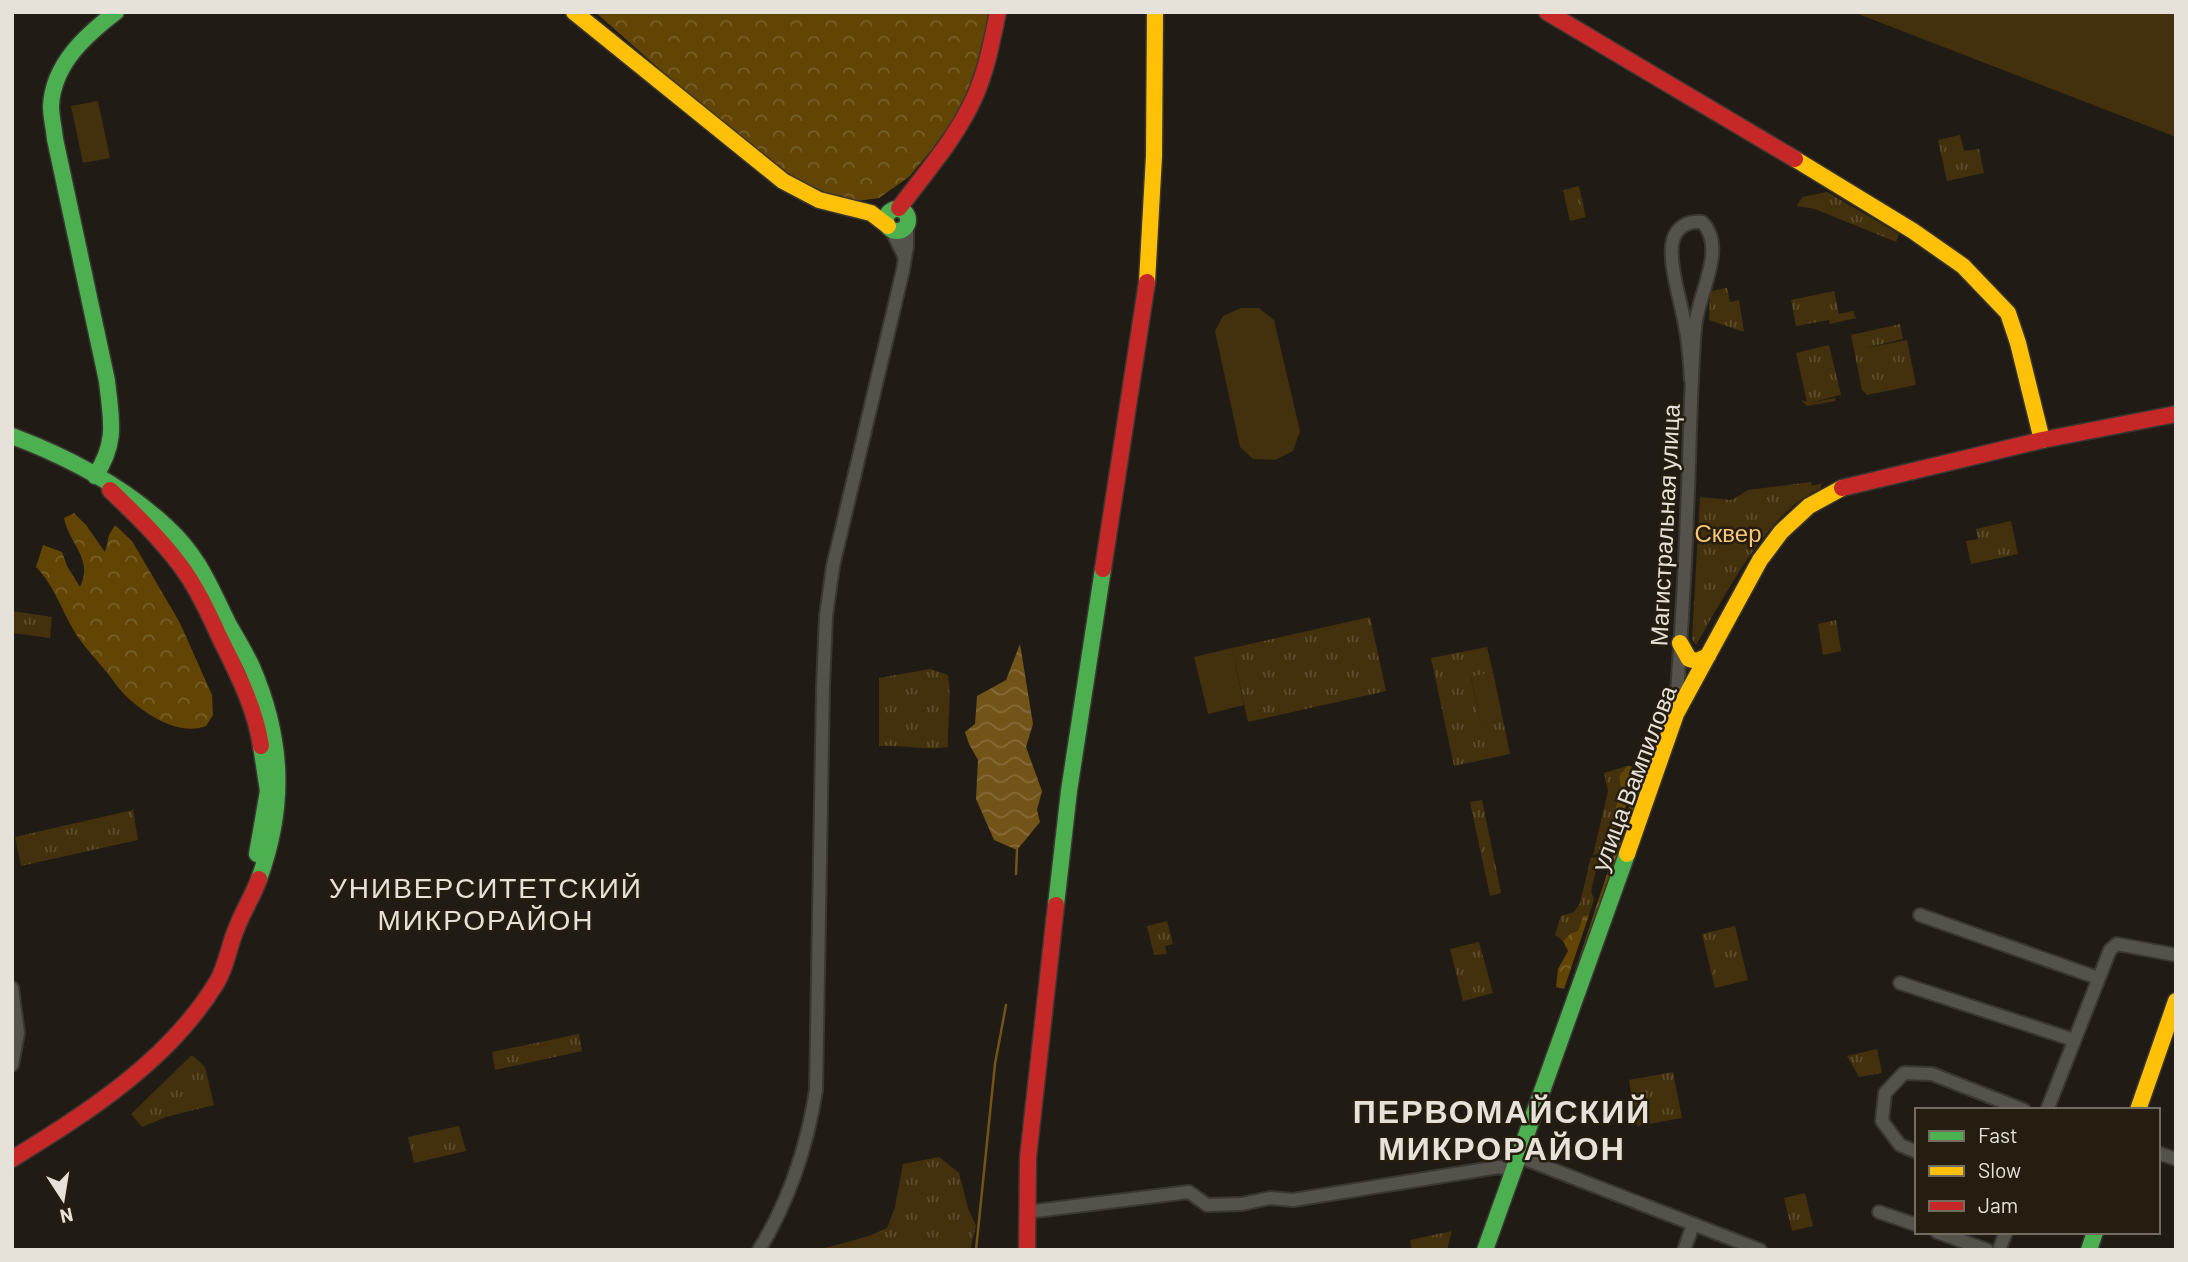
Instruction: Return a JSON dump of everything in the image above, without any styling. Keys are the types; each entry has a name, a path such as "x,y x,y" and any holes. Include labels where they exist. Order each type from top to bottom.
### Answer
{"street":[{"path":"95,476 108,454 110,444 111,416 107,381 55,139 51,106 54,81 71,53 116,12"},
{"path":"574,12 783,181 819,200 852,211 902,215"},
{"path":"759,1250 788,1194 809,1135 816,1090 823,686 826,616 833,566 905,258 902,215 917,183 962,121 975,96 989,60 998,12"},
{"path":"1027,1250 1028,1158 1069,791 1139,341 1152,239 1155,12"},
{"path":"1547,12 1913,231 1963,266 2008,313 2042,440"},
{"path":"871,213 890,228"},
{"path":"902,215 887,216 905,258"},
{"name":"Магистральная улица","path":"1676,714 1695,322 1712,257 1713,243 1710,230 1702,222 1690,221 1679,228 1673,241 1675,279 1686,331 1691,380"},
{"name":"улица Вампилова","path":"1485,1250 1676,714 1760,560 1781,532 1809,506 1840,488 2042,440 2176,414"},
{"path":"12,436 34,443 132,496 167,527 204,570 257,678 275,746 279,773 268,852 250,906 242,917 216,984 183,1030 118,1090 12,1159"},
{"path":"1680,643 1689,659 1697,661 1708,656"},
{"path":"1920,915 2098,978"},
{"path":"2048,1108 2110,950 2117,944 2176,955"},
{"path":"1900,983 2074,1040"},
{"path":"12,988 18,1033 12,1065"},
{"path":"2139,1108 2169,1040 2176,1001"},
{"path":"1915,1151 1900,1145 1882,1121 1885,1093 1904,1073 1932,1074 2019,1108"},
{"path":"1027,1212 1189,1192 1207,1205 1242,1204 1270,1198 1293,1200 1517,1164 1760,1250"},
{"path":"1879,1212 1915,1224"},
{"path":"1684,1250 1693,1225"},
{"path":"1943,1234 1987,1250"}],"green space":[{"path":"595,12 997,12 981,74 929,153 909,177 879,198 849,202 802,187 714,117"},
{"path":"1853,12 2176,12 2176,137"},
{"path":"98,101 110,158 83,163 71,106"},
{"path":"1960,135 1964,151 1979,149 1984,173 1947,181 1938,140"},
{"path":"1579,186 1586,217 1570,221 1563,190"},
{"path":"1827,192 1899,234 1896,242 1815,209 1797,206 1802,197"},
{"path":"1727,288 1730,302 1739,300 1744,332 1709,320 1710,291"},
{"path":"1834,291 1839,314 1853,311 1856,318 1830,324 1829,320 1796,326 1791,300"},
{"path":"1241,308 1259,308 1274,320 1300,431 1293,451 1275,460 1253,459 1240,447 1215,331 1223,316"},
{"path":"1900,324 1903,339 1865,348 1907,340 1916,385 1867,395 1862,390 1851,335"},
{"path":"1829,345 1841,395 1808,403 1835,398 1836,401 1807,406 1801,400 1807,402 1796,353"},
{"name":"Сквер","path":"1811,482 1812,486 1822,483 1820,489 1783,515 1765,535 1734,580 1696,645 1692,639 1700,497 1732,500 1748,490"},
{"path":"74,513 105,552 109,535 115,525 132,541 180,623 212,695 213,715 206,726 175,726 145,711 128,698 74,631 49,583 36,567 43,545 62,552 80,587 84,568 64,518"},
{"path":"2011,521 2018,554 1971,564 1966,541 1978,539 1976,529"},
{"path":"12,611 52,617 50,638 12,633"},
{"path":"1370,617 1386,691 1248,722 1232,648"},
{"path":"1836,620 1841,651 1823,655 1818,624"},
{"path":"1487,647 1493,672 1471,678 1481,724 1503,720 1510,754 1454,766 1431,658"},
{"path":"1232,648 1244,705 1208,714 1194,657"},
{"path":"930,669 948,675 948,747 879,746 879,678"},
{"path":"1493,672 1503,720 1481,725 1471,677"},
{"path":"1627,766 1619,776 1621,790 1608,831 1615,837 1607,849 1593,855 1608,791 1604,773"},
{"path":"1627,766 1631,766 1636,777 1615,837 1608,832 1621,790 1619,776"},
{"path":"1643,772 1646,778 1570,1003 1565,1001 1640,774"},
{"path":"1482,800 1501,893 1490,896 1470,802"},
{"path":"133,810 138,840 21,866 15,837"},
{"path":"1591,857 1599,858 1591,891 1594,899 1589,915 1583,916 1578,931 1571,933 1563,941 1555,935 1561,916 1574,912 1580,903"},
{"path":"1589,915 1564,989 1556,987 1558,969 1568,951 1563,941 1571,933 1578,931 1583,916"},
{"path":"1167,921 1173,944 1165,946 1167,954 1154,955 1147,926"},
{"path":"1735,926 1748,980 1715,988 1702,934"},
{"path":"1479,942 1493,993 1463,1001 1450,949"},
{"path":"579,1034 582,1051 495,1070 492,1052"},
{"path":"1877,1049 1882,1073 1859,1077 1847,1056"},
{"path":"192,1055 205,1067 214,1105 166,1117 142,1127 131,1114"},
{"path":"1673,1072 1682,1118 1637,1126 1629,1080"},
{"path":"459,1126 466,1151 414,1163 408,1137"},
{"path":"939,1157 959,1173 968,1208 976,1226 970,1250 818,1250 869,1236 887,1228 895,1207 903,1164"},
{"path":"1805,1193 1813,1226 1792,1231 1784,1198"},
{"path":"1452,1231 1447,1250 1412,1250 1410,1240"}],"water":[{"path":"1020,644 1033,724 1026,747 1042,791 1037,810 1040,822 1017,850 994,840 976,799 978,760 965,732 975,724 977,696 1006,680"}],"waterway":[{"path":"1016,874 1017,850"},
{"path":"976,1250 995,1064 1006,1005"}],"traffic: fast":[{"path":"95,476 110,441 107,381 55,139 51,106 58,77 73,52 93,30 116,12"},
{"path":"897,209 905,212 908,220 905,228 897,231 889,228 886,220 889,212 897,209"},
{"path":"12,436 74,463 132,498 178,538 203,573 252,667 270,720 275,746 277,798 274,825 259,879"},
{"path":"1056,905 1069,791 1103,569"},
{"path":"257,854 268,791 261,746"},
{"path":"1485,1250 1627,854"},
{"path":"2089,1250 2094,1234"}],"traffic: slow":[{"path":"574,12 783,181 819,200 871,213 888,226"},
{"path":"1147,282 1154,156 1155,12"},
{"path":"1795,159 1913,231 1963,266 2008,313 2042,440"},
{"path":"1627,854 1676,714 1760,560 1781,532 1809,506 1842,488"},
{"path":"1680,643 1689,659 1697,661 1708,656"},
{"path":"2139,1108 2176,1001"}],"traffic: jam":[{"path":"899,208 940,154 968,111 983,75 998,12"},
{"path":"1547,12 1795,159"},
{"path":"1103,569 1147,282"},
{"path":"1842,488 2042,440 2176,414"},
{"path":"110,490 164,545 191,582 244,689 261,746"},
{"path":"12,1159 69,1123 125,1082 151,1060 198,1010 217,982 239,921 259,879"},
{"path":"1027,1250 1028,1158 1056,905"}],"district":[{"name":"УНИВЕРСИТЕТСКИЙ МИКРОРАЙОН","path":"486,903"},
{"name":"ПЕРВОМАЙСКИЙ МИКРОРАЙОН","path":"1502,1128"}]}
